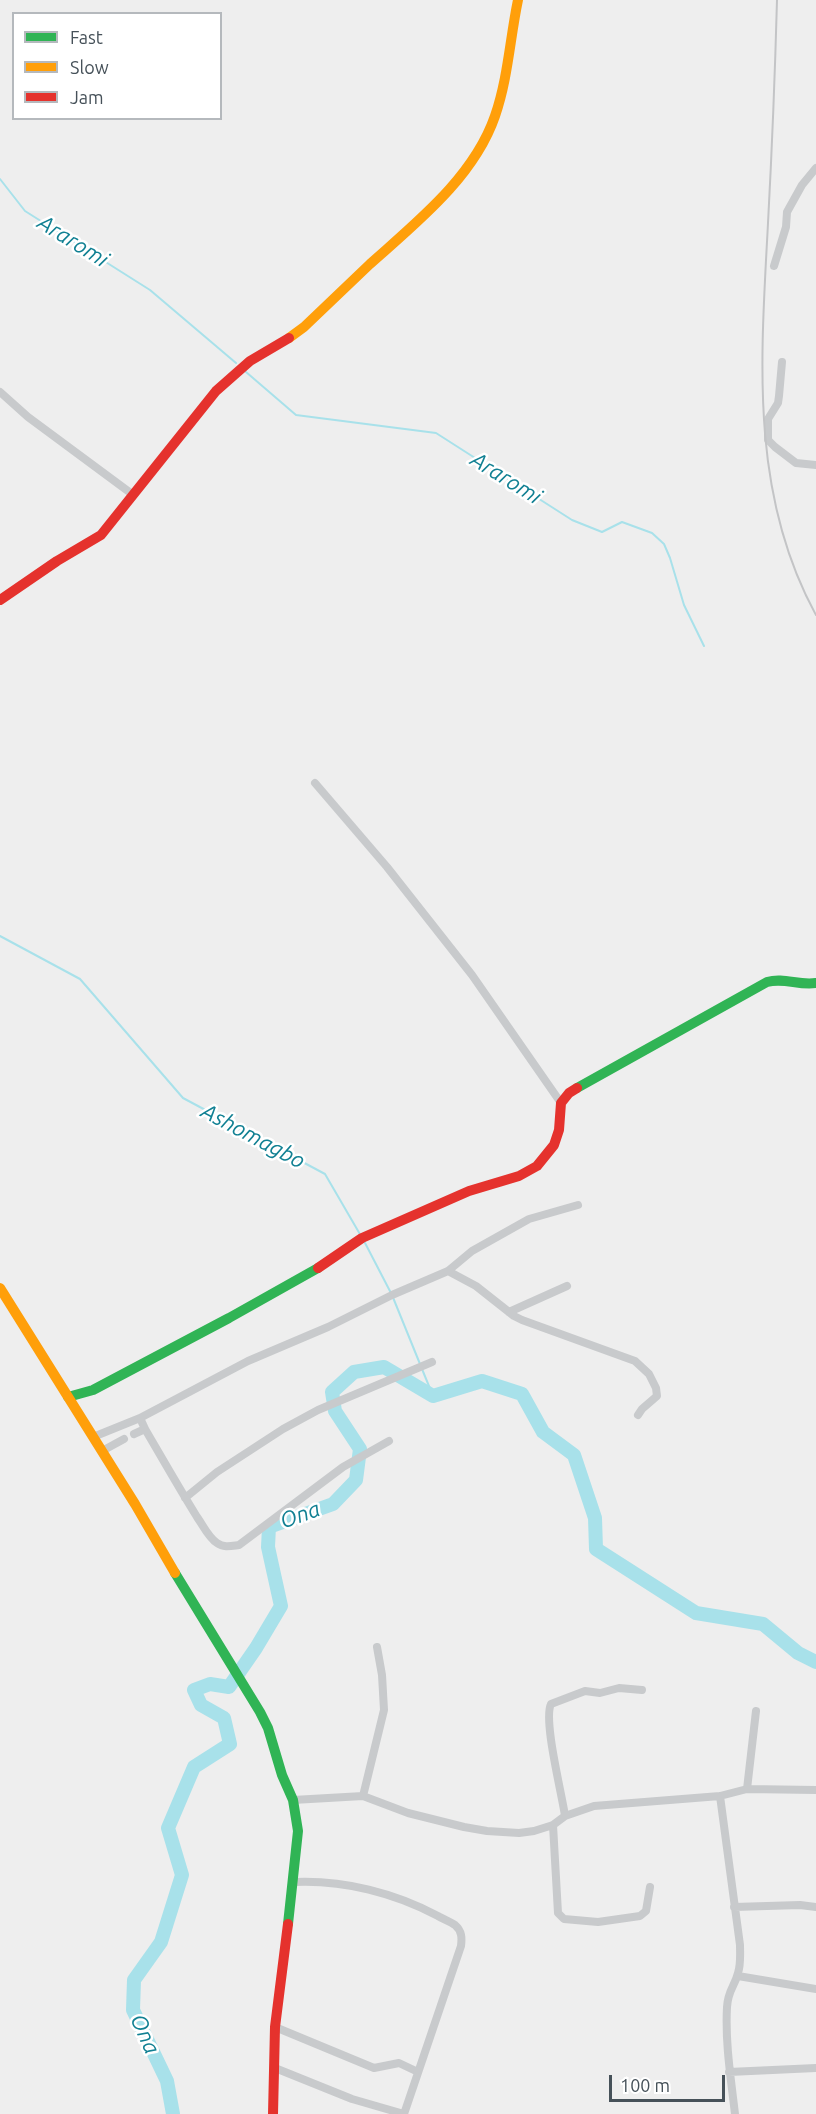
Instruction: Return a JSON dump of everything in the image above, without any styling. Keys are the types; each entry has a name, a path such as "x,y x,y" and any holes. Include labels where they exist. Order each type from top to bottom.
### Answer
{"street":[{"path":"0,600 101,534 171,450 216,391 251,360 297,333 407,230 452,184 472,160 496,111 505,78 518,0"},
{"path":"774,266 786,227 788,212 802,185 816,168"},
{"path":"782,362 780,396 778,404 768,419 768,440 796,463 816,465"},
{"path":"0,392 28,417 132,494"},
{"path":"315,783 387,867 472,975 561,1103"},
{"path":"68,1397 104,1384 228,1318 317,1268 362,1238 469,1191 519,1176 537,1166 554,1145 559,1130 561,1103 568,1093 767,982 778,979 803,985 816,984"},
{"path":"93,1437 140,1418 248,1361 448,1271 472,1251 529,1219 578,1205"},
{"path":"448,1271 476,1286 522,1320 624,1357 644,1367 653,1382 657,1396 638,1415"},
{"path":"509,1312 567,1286"},
{"path":"0,1288 244,1684 268,1728 282,1775 293,1800 298,1831 295,1882 275,2027 273,2114"},
{"path":"185,1497 217,1472 283,1429 318,1410 432,1362"},
{"path":"140,1418 185,1497 215,1542 223,1546 239,1545 343,1467 389,1441"},
{"path":"134,1434 145,1429"},
{"path":"102,1451 124,1439"},
{"path":"363,1796 384,1710 382,1675 377,1647"},
{"path":"565,1816 550,1738 548,1710 551,1704 585,1691 600,1693 619,1688 642,1690"},
{"path":"747,1789 756,1711"},
{"path":"293,1800 363,1796 408,1813 487,1832 519,1833 553,1825 565,1816 594,1806 720,1796 747,1789 816,1790"},
{"path":"720,1796 740,1945 738,1976 729,1991 727,2010 729,2072 735,2114"},
{"path":"553,1825 558,1913 564,1919 598,1922 640,1916 646,1911 650,1887"},
{"path":"275,2068 352,2099 404,2114 462,1946 462,1935 455,1926 427,1910 397,1898 336,1883 295,1882"},
{"path":"734,1907 800,1905 816,1907"},
{"path":"738,1976 816,1989"},
{"path":"275,2027 374,2068 399,2062 418,2072"},
{"path":"729,2072 816,2068"}],"waterway":[{"name":"Araromi","path":"0,179 25,211 150,290 236,363"},
{"name":"Araromi","path":"246,372 296,415 436,433 572,520 602,532 622,522 652,533 664,544 684,605 704,646"},
{"name":"Ashomagbo","path":"0,936 80,979 183,1098 325,1174 361,1236"},
{"name":"Ashomagbo","path":"364,1241 392,1295 420,1364"},
{"name":"Ona","path":"173,2114 167,2081 133,2010 134,1980 161,1942 182,1875 168,1828 194,1767 230,1744 224,1718 201,1705 194,1690 210,1684 229,1687 281,1606 268,1547 269,1527 333,1504 356,1480 360,1449 335,1411 332,1392 354,1372 384,1367 433,1396 482,1381 522,1394 543,1432 574,1455 595,1518 596,1549 696,1613 763,1624 798,1653 816,1662"},
{"name":"Ashomagbo","path":"422,1369 433,1396"}],"railway":[{"path":"777,0 763,324 764,424 779,521 794,569 816,615"}],"traffic: fast":[{"path":"577,1088 767,982 779,980 816,983"},
{"path":"68,1397 93,1390 318,1268"},
{"path":"175,1573 260,1712 268,1728 282,1775 293,1800 298,1831 288,1924"}],"traffic: slow":[{"path":"289,338 304,327 425,215 459,179 473,159 486,138 499,102 518,0"},
{"path":"0,1288 135,1504 175,1573"}],"traffic: jam":[{"path":"0,600 57,561 101,535 216,391 250,361 289,338"},
{"path":"318,1268 362,1238 469,1191 519,1176 537,1166 554,1145 559,1130 561,1103 569,1093 577,1088"},
{"path":"273,2114 275,2027 288,1924"}]}
